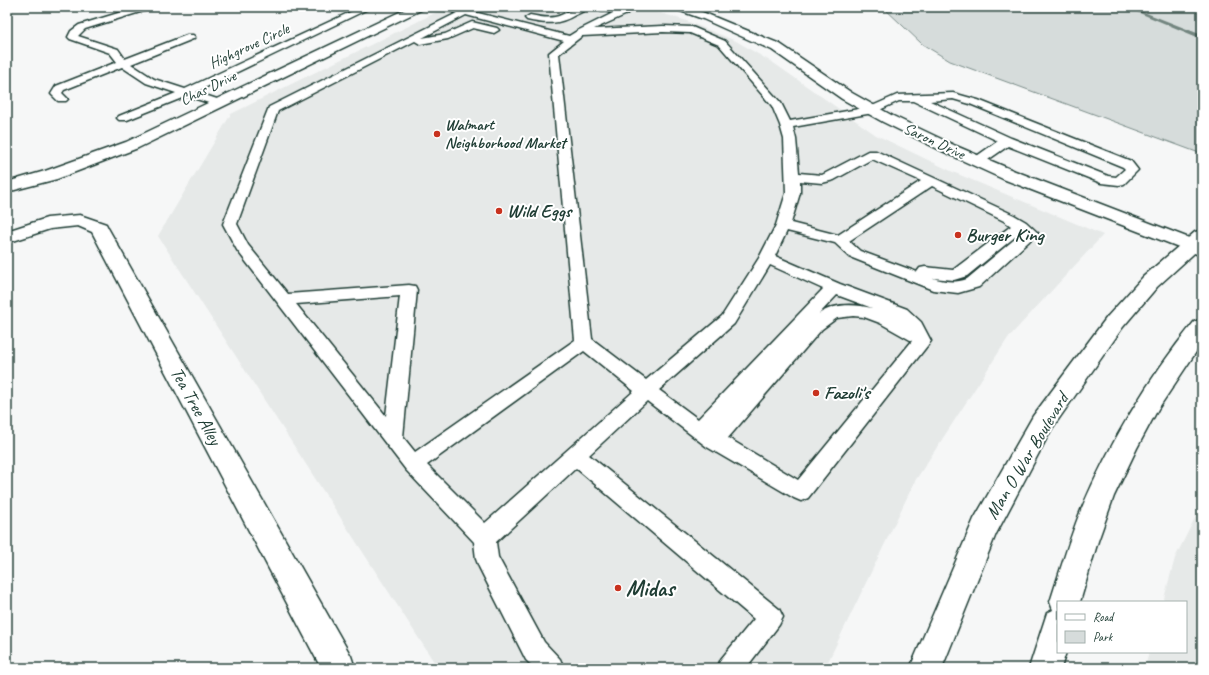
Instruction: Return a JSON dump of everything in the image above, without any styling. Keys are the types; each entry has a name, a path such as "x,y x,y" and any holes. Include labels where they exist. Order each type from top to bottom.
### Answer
{"street":[{"name":"Chas Drive","path":"7,188 132,145 419,7"},
{"name":"Saron Drive","path":"679,7 708,17 776,47 847,96 978,161 1009,175 1198,244"},
{"name":"Tea Tree Alley","path":"7,237 48,224 80,220 99,228 339,668"},
{"name":"Man O War Boulevard","path":"926,668 984,528 1042,423 1115,322 1150,282 1198,244"},
{"path":"1065,601 1079,554 1107,482 1146,407 1185,348 1202,328"},
{"path":"1045,668 1057,627"}],"lane":[{"name":"Highgrove Circle","path":"147,7 82,27 74,33 73,37 114,51 123,63 150,81 219,103"},
{"name":"Highgrove Circle","path":"186,93 368,7"},
{"path":"445,7 471,10 573,39"},
{"path":"519,15 552,22 563,20 584,7"},
{"path":"599,7 627,10"},
{"path":"471,10 273,109 230,224 242,247 413,464 485,538 487,559 535,651 551,668"},
{"path":"627,10 573,39 554,53 584,342 707,436 801,492 922,340"},
{"path":"402,44 448,36 472,25 510,33"},
{"path":"485,538 647,390 728,320 767,258 783,225 792,193 793,176 790,138 786,124 777,105 722,43 692,30 663,29 573,39 527,36"},
{"path":"62,99 56,94 60,88 190,37"},
{"path":"123,118 186,93"},
{"path":"786,124 873,110 897,98 953,96 974,102 1127,164 1132,170 1119,181 1106,180 1007,141 916,98"},
{"path":"978,161 1007,141"},
{"path":"783,225 840,240 926,272 954,275 962,272 1021,225 872,154 829,177 822,179 793,176"},
{"path":"840,240 931,181"},
{"path":"767,258 834,288 901,313 915,326 922,340"},
{"path":"707,436 834,288"},
{"path":"284,300 409,290 393,438"},
{"path":"707,436 816,325 831,314 846,310 879,316 922,340"},
{"path":"413,464 584,342"},
{"path":"576,456 771,617 730,668"}],"shaded area":[{"path":"447,7 640,7 684,20 736,41 775,64 876,135 953,172 1103,235 1008,338 915,481 825,668 438,668 158,236 231,114"},
{"path":"1202,504 1202,668 1145,668 1149,653 1187,653 1187,601 1163,601 1175,558"}],"green space":[{"path":"883,7 1202,7 1202,154 950,61 922,44"}],"waterway":[{"path":"1127,7 1202,37"}],"place":[{"name":"Walmart Neighborhood Market","path":"437,134"},
{"name":"Wild Eggs","path":"499,211"},
{"name":"Burger King","path":"958,235"},
{"name":"Fazoli's","path":"816,393"},
{"name":"Midas","path":"618,588"}]}
